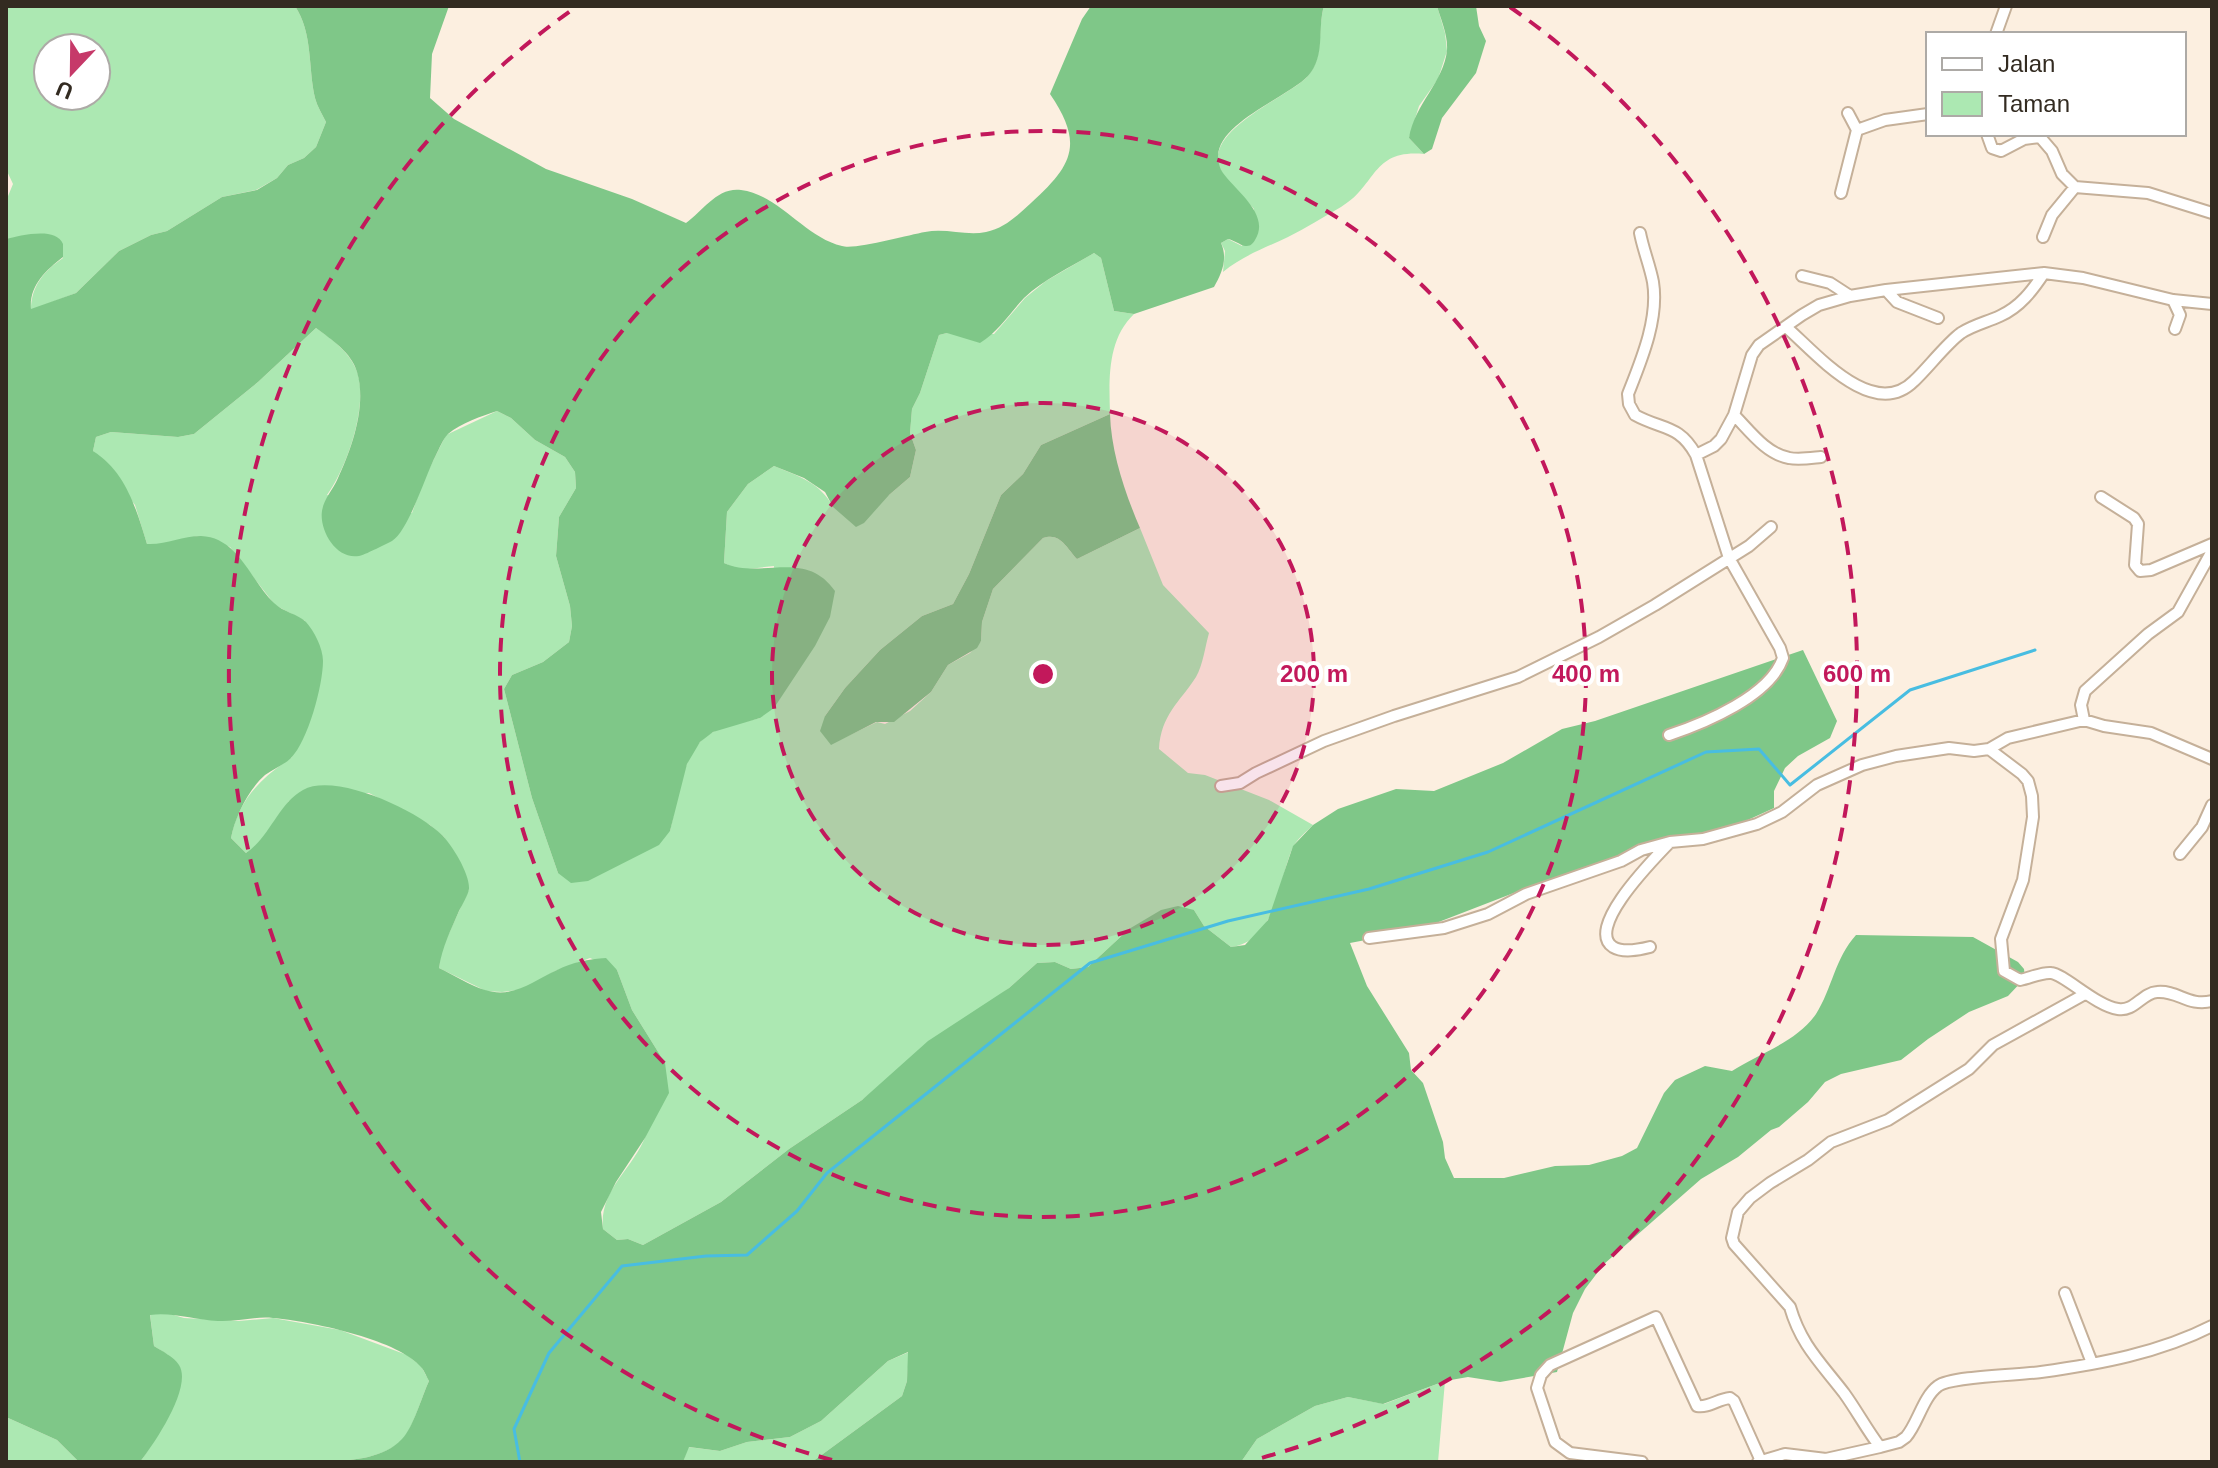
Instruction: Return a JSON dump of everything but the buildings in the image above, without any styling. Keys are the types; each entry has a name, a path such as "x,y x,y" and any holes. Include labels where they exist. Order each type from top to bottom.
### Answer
{"street":[{"path":"1997,32 2006,6"},
{"path":"1841,193 1857,130 1848,113"},
{"path":"1857,130 1885,120 1926,114"},
{"path":"1988,136 1992,148 2001,151 2024,139 2040,137 2052,151 2062,174 2075,187 2148,193 2212,213"},
{"path":"2043,237 2052,215 2075,187"},
{"path":"1640,233 1653,283 1653,303 1649,330 1628,394 1629,404 1635,415 1677,431 1688,441 1696,455 1729,558 1783,658 1769,681 1706,723 1669,735"},
{"path":"1696,455 1721,439 1734,415 1752,355 1759,345 1819,305 1886,290 2044,273 2064,274 2173,300 2212,304"},
{"path":"1786,327 1820,360 1850,381 1873,392 1893,394 1913,382 1958,335 2013,309 2031,294 2044,273"},
{"path":"1802,276 1830,283 1850,296"},
{"path":"2112,286 2118,298"},
{"path":"1886,290 1897,302 1938,318"},
{"path":"2173,300 2180,315 2175,329"},
{"path":"1734,415 1778,454 1790,458 1821,457"},
{"path":"2101,497 2134,518 2138,524 2135,565 2140,571 2147,572 2212,544"},
{"path":"1221,786 1240,783 1324,741 1518,677 1599,637 1749,546 1771,527"},
{"path":"2084,720 2081,705 2085,691 2148,634 2178,612 2212,551"},
{"path":"1369,938 1444,928 1488,914 1548,885 1670,842 1703,839 1757,824 1782,812 1817,785 1862,765 1896,756 1949,748 1989,749 2008,738 2084,720 2151,733 2212,759"},
{"path":"1989,749 2022,774 2028,781 2032,796 2033,817 2023,880 2001,939 2004,971 2020,980 2050,973 2085,994 2123,1010 2155,992 2194,1003 2212,1001"},
{"path":"2180,854 2202,827 2212,805"},
{"path":"1650,947 1638,950 1615,948 1606,936 1624,892 1670,842"},
{"path":"1880,1447 1845,1394 1804,1342 1793,1321 1790,1307 1734,1244 1732,1238 1738,1212 1750,1198 1831,1142 1888,1120 1969,1069 1993,1045 2085,994"},
{"path":"2065,1293 2092,1363"},
{"path":"1642,1462 1570,1453 1561,1449 1555,1442 1537,1388 1541,1375 1550,1365 1656,1317 1690,1397 1697,1406 1724,1399 1734,1401 1760,1462 1785,1454 1826,1459 1891,1445 1906,1437 1930,1394 1943,1383 2039,1372 2156,1350 2212,1326"}],"green space":[{"path":"6,6 295,6 305,28 315,98 326,122 316,147 304,158 288,165 277,178 256,190 222,197 167,231 151,235 119,251 76,293 31,310 33,294 40,280 63,258 58,238 41,234 6,239 6,201 13,184 6,169"},
{"path":"295,6 449,6 432,54 430,98 454,119 546,169 632,199 686,223 718,196 741,190 768,200 828,241 849,247 933,231 971,233 993,230 1016,216 1045,189 1064,165 1070,140 1061,111 1050,94 1082,19 1091,6 1324,6 1314,68 1298,84 1242,121 1221,144 1218,156 1221,170 1250,204 1259,222 1259,231 1250,245 1228,239 1221,243 1223,266 1214,287 1134,314 1114,311 1101,258 1094,253 1032,291 980,343 947,333 939,335 912,409 910,433 916,450 910,477 864,523 856,527 833,507 825,492 804,478 774,466 748,484 727,512 724,563 738,567 782,567 810,571 823,578 835,591 830,617 815,646 774,708 760,718 713,732 700,742 687,764 670,831 659,845 588,881 571,883 558,873 532,798 504,689 512,675 543,662 569,642 572,626 570,606 556,556 559,517 576,488 575,472 565,457 535,440 511,418 497,411 472,420 444,439 398,535 361,555 343,553 326,535 322,511 353,440 359,412 360,385 350,358 316,328 258,382 194,434 178,437 111,432 96,437 93,451 122,480 134,504 147,544 201,536 225,544 274,603 306,622 320,645 323,661 320,684 303,739 291,758 265,775 253,788 239,813 231,838 246,853 262,838 294,796 303,790 335,786 375,796 414,815 442,835 467,876 468,891 447,939 439,968 495,992 514,991 563,967 587,960 606,958 617,970 632,1010 665,1063 669,1093 601,1212 603,1229 617,1240 628,1239 643,1245 721,1202 789,1149 862,1100 928,1041 1009,988 1037,963 1055,962 1071,969 1088,967 1129,929 1161,910 1178,906 1194,910 1204,926 1231,947 1245,945 1268,920 1293,846 1313,825 1338,809 1396,789 1434,791 1503,763 1562,729 1595,721 1803,650 1837,721 1830,738 1798,756 1785,768 1774,791 1774,808 1739,824 1691,838 1657,839 1611,865 1547,880 1418,930 1350,943 1367,986 1409,1053 1411,1070 1423,1083 1454,1178 1504,1178 1555,1166 1589,1165 1622,1156 1637,1148 1664,1093 1675,1080 1705,1066 1732,1071 1788,1040 1808,1024 1821,1004 1843,954 1856,935 1973,937 2018,962 2024,969 2025,978 2008,996 1969,1012 1901,1060 1841,1074 1825,1082 1808,1102 1779,1127 1701,1179 1604,1264 1585,1289 1573,1313 1557,1372 1500,1382 1468,1377 1445,1381 1383,1404 1348,1397 1315,1406 1257,1439 1241,1462 812,1462 902,1396 907,1381 908,1352 888,1361 821,1421 790,1437 747,1442 720,1451 689,1447 683,1462 330,1462 378,1454 402,1439 414,1420 429,1381 419,1365 372,1339 308,1323 266,1318 218,1321 159,1314 150,1315 154,1346 177,1362 182,1375 177,1401 170,1415 140,1462 79,1462 57,1440 6,1417 6,239 45,234 59,238 63,244 63,257 36,286 31,309 76,293 119,251 151,235 167,231 222,197 257,190 277,178 288,165 304,158 316,147 326,122 315,98 305,28"},
{"path":"1324,6 1437,6 1447,51 1438,79 1419,106 1409,138 1424,154 1394,157 1384,163 1362,189 1341,207 1223,272 1225,251 1221,243 1228,239 1242,246 1254,209 1221,171 1218,156 1223,142 1234,129 1297,85 1313,69"},
{"path":"1437,6 1476,6 1479,26 1486,41 1476,73 1442,118 1432,149 1424,154 1409,138 1417,114 1445,62 1446,39"},
{"path":"1094,253 1101,258 1114,311 1134,314 1125,324 1114,348 1110,374 1110,414 1041,445 1023,474 1001,495 969,574 953,604 922,616 880,650 845,688 825,716 831,744 877,722 885,724 910,711 931,692 948,665 970,653 981,641 982,622 993,589 1043,538 1058,539 1077,559 1140,528 1163,585 1209,633 1196,677 1167,718 1159,749 1188,773 1205,775 1269,800 1313,825 1292,849 1273,908 1258,934 1231,947 1204,926 1194,910 1129,929 1088,967 1071,969 1055,962 1037,963 1009,988 862,1100 789,1149 721,1202 643,1245 628,1239 617,1240 603,1229 606,1202 646,1135 665,1063 632,1010 617,970 590,958 555,971 524,989 502,992 486,991 439,968 441,951 469,889 444,837 430,825 369,793 289,801 260,844 246,853 231,838 239,812 252,791 292,757 305,621 275,605 230,547 197,536 164,545 147,544 135,505 93,451 96,437 111,432 178,437 194,434 258,382 316,328 349,357 360,383 358,416 349,452 327,495 412,513 423,481 446,435 497,411 511,418 535,440 565,457 575,472 576,488 559,517 556,556 570,606 572,626 569,642 543,662 512,675 504,689 532,798 558,873 670,831 682,777 701,741 722,728 760,718 774,566 739,570 724,563 727,512 748,484 774,466 815,486 833,507 889,495 910,477 916,450 910,433 912,409 939,335 994,334 1025,298 1046,281"},
{"path":"1110,414 1120,472 1140,528 1077,559 1058,539 1043,538 993,589 977,648 948,665 931,692 894,722 876,722 831,745 820,731 825,716 845,688 880,650 922,616 953,604 969,574 1001,495 1023,474 1041,445"},
{"path":"167,1313 184,1318 238,1321 273,1318 340,1330 407,1355 421,1366 429,1381 403,1439 387,1450 368,1457 330,1462 140,1462 159,1424 168,1355 154,1346 150,1314"},
{"path":"909,1352 907,1381 902,1396 812,1462 683,1462 688,1447 720,1451 747,1442 790,1437 821,1421 888,1361"},
{"path":"1445,1381 1438,1462 1241,1462 1257,1439 1315,1406 1348,1397 1384,1404"},
{"path":"6,1417 57,1440 79,1462 6,1462"}],"waterway":[{"path":"520,1462 514,1429 549,1353 622,1266 706,1256 747,1255 797,1211 827,1173 1090,963 1228,921 1369,889 1488,852 1706,752 1759,749 1790,785 1910,690 2035,650"}]}
